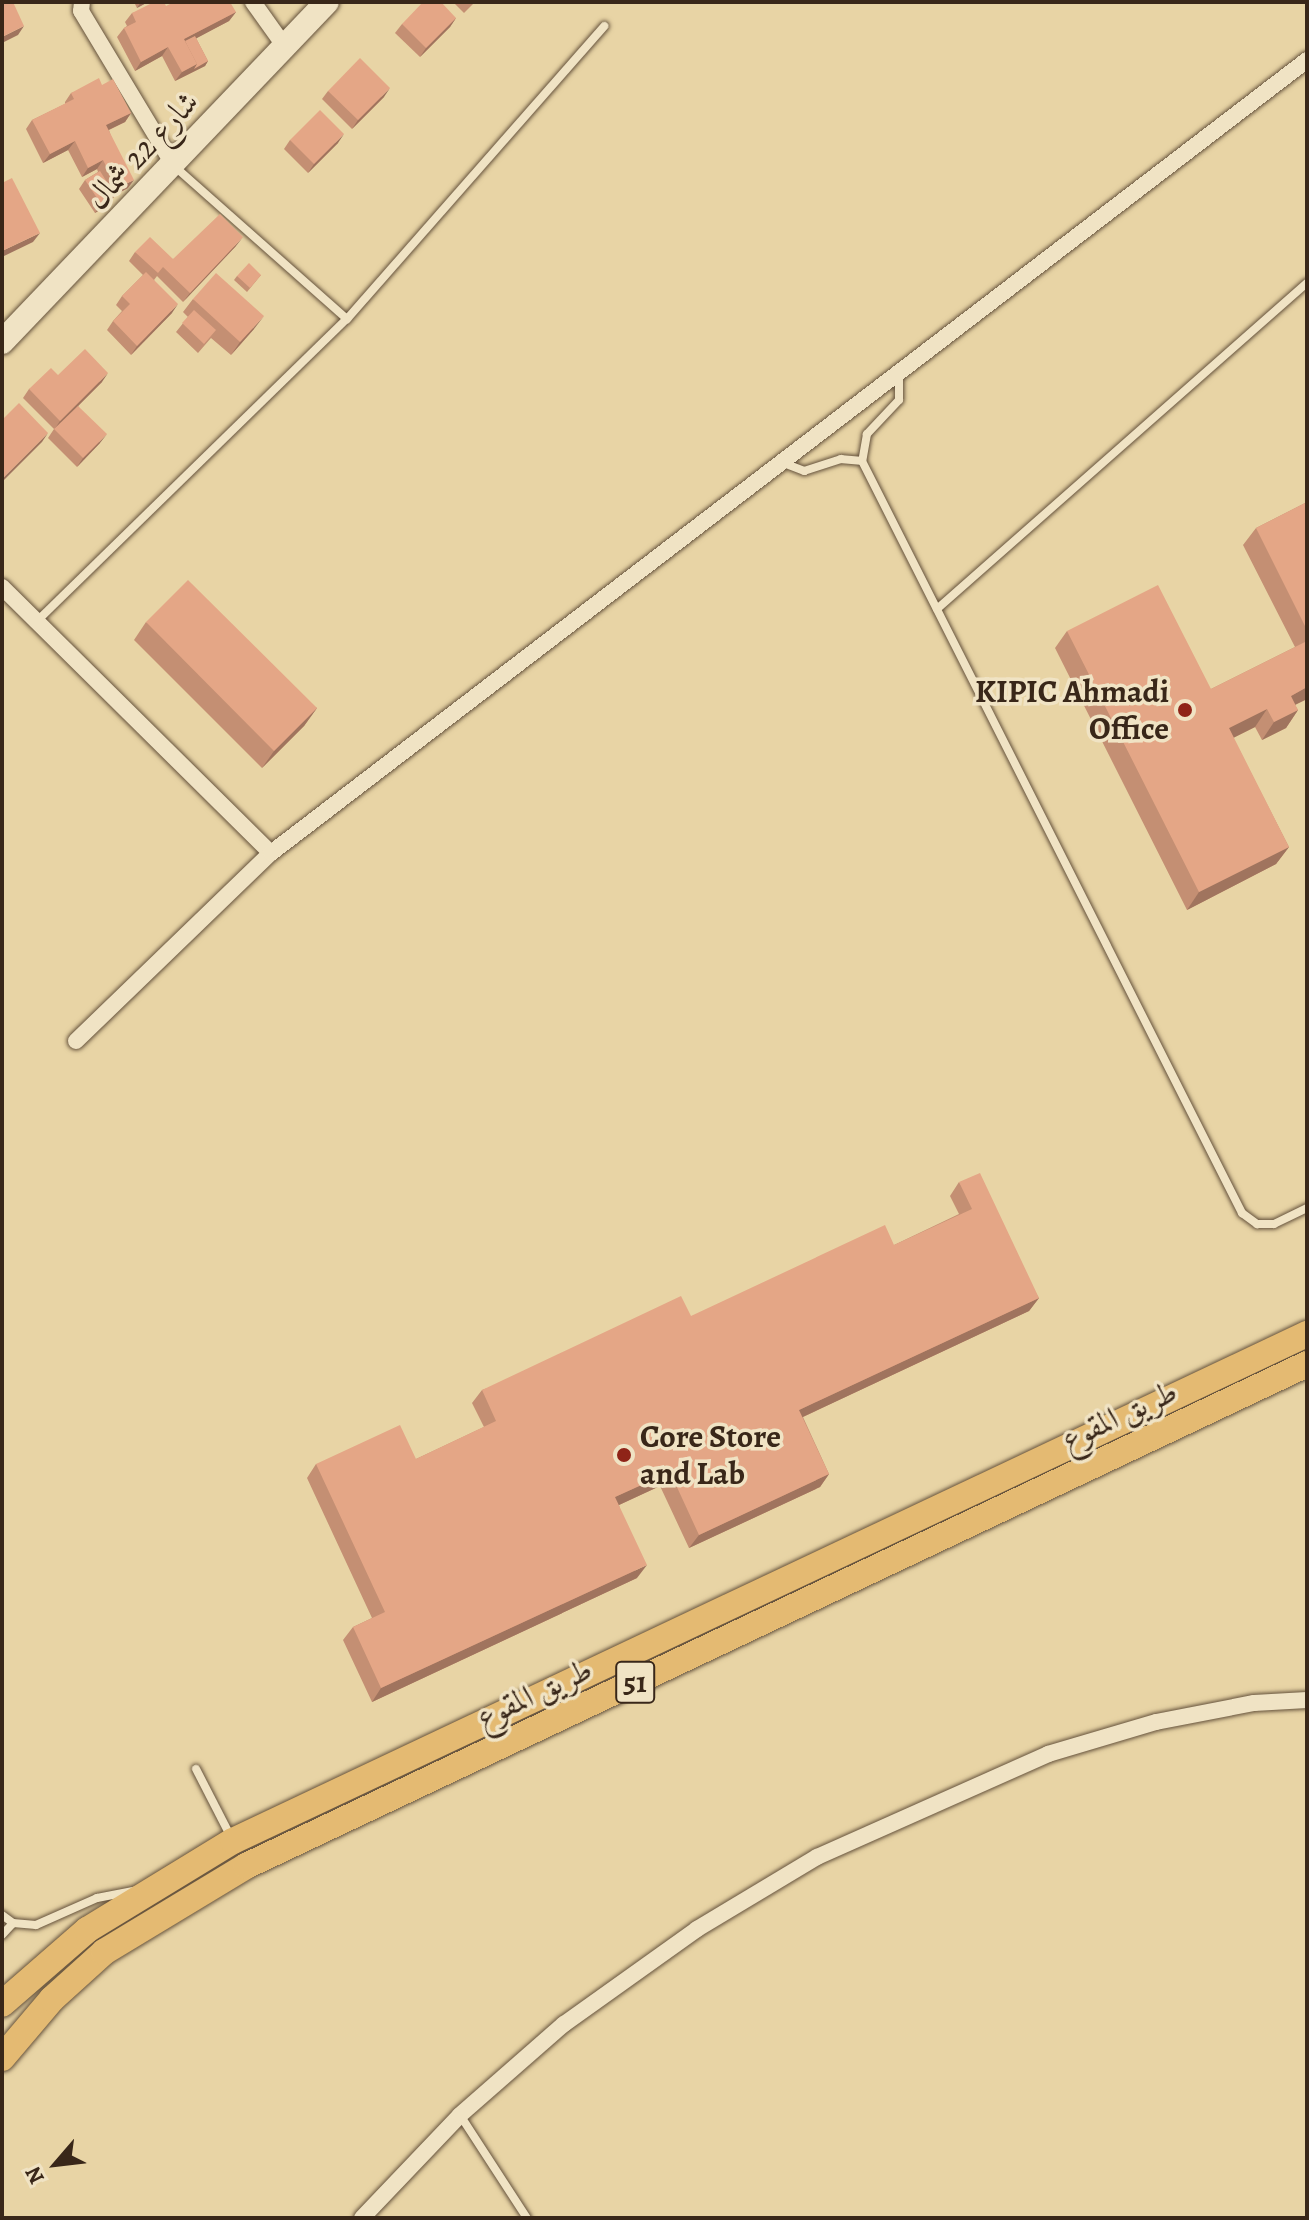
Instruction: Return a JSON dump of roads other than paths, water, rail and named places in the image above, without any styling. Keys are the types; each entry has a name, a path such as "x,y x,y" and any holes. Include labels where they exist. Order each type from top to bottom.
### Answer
{"main road":[{"name":"طريق المقوع","path":"2,2004 87,1930 146,1890 233,1841 1307,1334"},
{"name":"طريق المقوع","path":"2,2058 52,1999 104,1952 246,1866 1307,1364"}],"street":[{"path":"82,2 81,11 174,166"},
{"path":"253,2 283,44"},
{"name":"شارع 22 شمال","path":"2,342 174,166 283,44 327,2"},
{"path":"76,1041 271,853 1307,60"},
{"path":"2,587 271,853"},
{"path":"362,2218 460,2115 564,2024 697,1929 817,1857 1048,1754 1156,1722 1254,1703 1307,1700"}],"lane":[{"path":"37,621 347,319 604,26"},
{"path":"174,166 347,319"},
{"path":"937,609 1307,283"},
{"path":"899,372 899,400 867,434 862,461 1242,1213 1257,1224 1274,1224 1307,1208"},
{"path":"781,462 804,471 841,459 862,461"},
{"path":"196,1769 233,1841"},
{"path":"2,1915 13,1923 49,1922 117,1891 146,1890"},
{"path":"2,1935 13,1923"},
{"path":"460,2115 527,2218"}],"place":[{"name":"KIPIC Ahmadi Office","path":"1185,710"},
{"name":"Core Store and Lab","path":"624,1455"}]}
